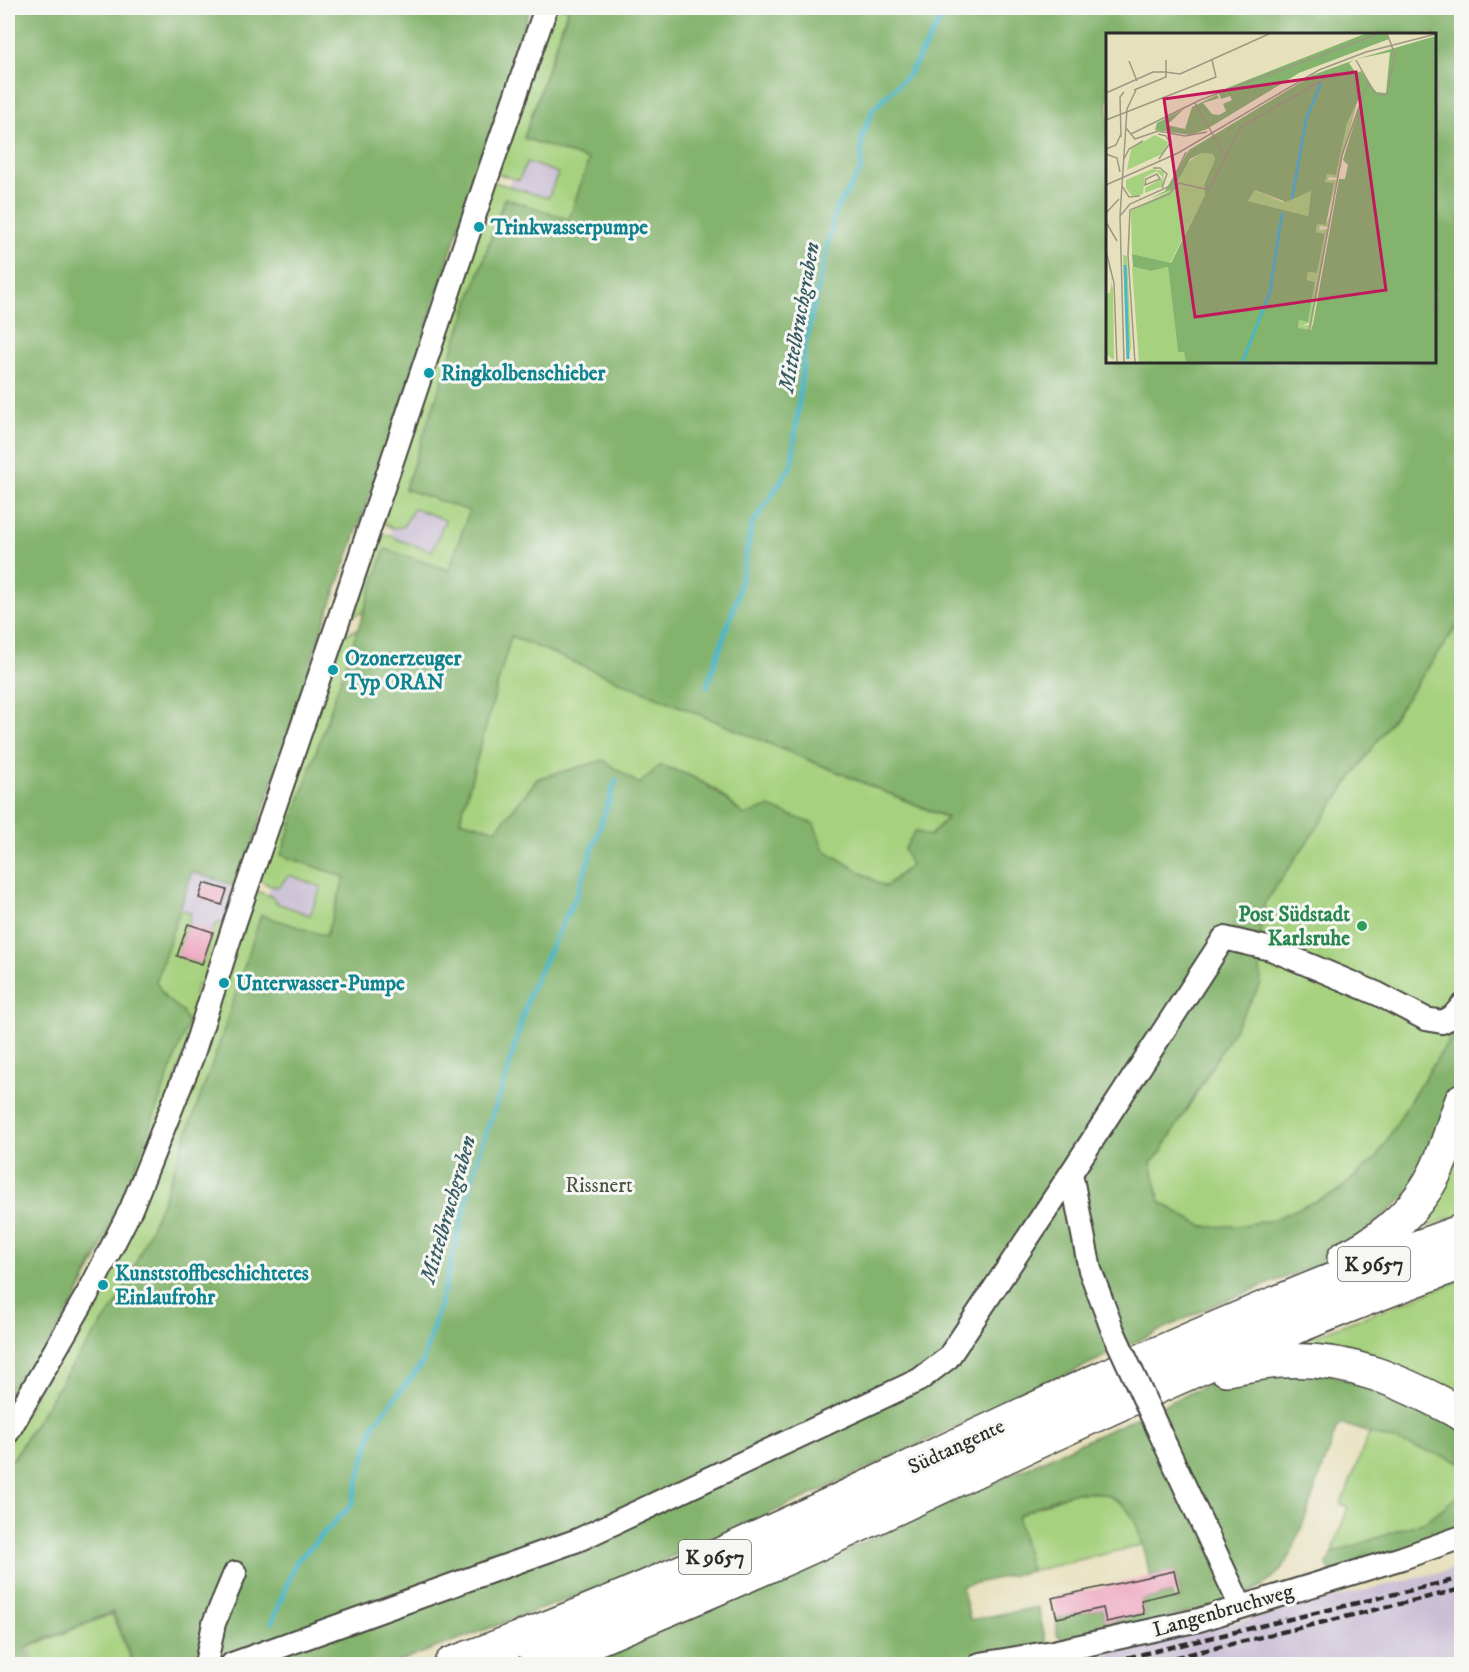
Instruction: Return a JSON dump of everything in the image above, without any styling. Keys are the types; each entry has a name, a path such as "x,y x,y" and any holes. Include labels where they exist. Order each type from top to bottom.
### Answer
{"highway":[{"path":"1286,1298 1330,1264 1359,1252 1406,1213 1425,1190 1439,1164 1461,1100"},
{"name":"Südtangente","path":"451,1665 672,1576 1098,1380 1286,1298 1461,1232"},
{"name":"Südtangente","path":"535,1665 632,1626 790,1556 1239,1350 1461,1263"},
{"path":"1183,1377 1281,1361 1317,1361 1350,1365 1388,1377 1461,1414"}],"lane":[{"path":"8,1432 92,1286 131,1209 192,1057 235,922 546,8"},
{"path":"232,1665 578,1540 919,1380 948,1358 1224,938 1270,949 1378,994 1426,1018 1442,1022 1452,1017 1461,1006"},
{"path":"1071,1173 1090,1270 1113,1331 1241,1607"},
{"name":"Langenbruchweg","path":"980,1665 1152,1632 1199,1620 1402,1558 1461,1537"},
{"path":"206,1665 214,1623 235,1573"}],"shaded area":[{"path":"524,138 589,160 569,220 505,198"},
{"path":"405,489 470,510 450,571 385,549"},
{"path":"281,855 345,877 326,937 261,915"},
{"path":"192,871 239,887 208,979 161,964"},
{"path":"1461,1567 1461,1664 1064,1664 1141,1645"}],"green space":[{"path":"8,8 530,8 396,421 319,637 239,887 192,872 156,982 166,999 182,1011 188,1023 130,1181 76,1299 8,1416"},
{"path":"550,8 568,8 524,138 589,160 569,220 504,199 405,489 470,510 450,571 385,550 364,612 343,619 372,533 390,535 432,551 445,520 414,508 403,527 392,528 377,520 491,181 548,198 558,173 527,162 519,180 495,173"},
{"name":"Rissnert","path":"569,8 1461,8 1461,620 1264,904 1259,949 1261,984 1161,1152 1151,1163 1160,1202 1203,1227 1237,1226 1272,1220 1337,1192 1377,1157 1461,1022 1461,1065 1419,1184 1337,1257 1212,1306 809,1496 614,1582 392,1664 134,1664 113,1612 25,1647 32,1664 8,1664 8,1457 13,1460 65,1376 120,1299 161,1205 218,1048 261,915 326,936 345,877 281,855 385,549 449,570 469,511 405,489 505,198 569,219 589,160 524,138","holes":["511,636 946,817 930,836 915,831 904,850 911,865 885,887 824,850 814,824 769,807 744,815 705,784 660,765 639,784 603,760 538,779 496,830 460,820"]},
{"name":"Post Südstadt Karlsruhe","path":"1461,620 1461,1022 1377,1157 1338,1192 1272,1220 1237,1226 1203,1227 1160,1202 1151,1163 1161,1152 1209,1073 1259,949 1264,904"},
{"path":"358,629 281,855 345,877 326,937 261,916 218,1048 161,1205 120,1299 65,1376 12,1460 8,1457 8,1442 75,1326 256,891 271,896 277,903 310,915 321,887 292,876 288,876 279,887 270,886 258,879 343,635"},
{"path":"511,636 947,818 929,836 911,865 885,887 824,850 769,807 744,815 714,788 685,773 639,784 603,761 538,778 496,830 460,820"},
{"path":"180,909 191,913 178,956 202,964 215,925 227,924 209,981 197,985 195,995 202,1004 141,1175 76,1299 130,1181 182,1011 166,999 156,983"},
{"path":"1461,1125 1461,1214 1405,1234"},
{"path":"1461,1280 1461,1405 1285,1347"},
{"path":"1317,1369 1461,1423 1461,1462 1342,1424 1336,1430 1307,1513 1282,1569 1268,1582 1246,1595 1221,1605 1066,1642 1057,1635 1057,1618 1102,1608 1106,1622 1120,1619 1117,1605 1128,1602 1132,1617 1144,1614 1141,1600 1172,1593 1174,1601 1181,1599 1175,1571 1150,1576 1137,1527 1121,1503 1109,1496 1093,1492 1073,1493 1017,1516 1031,1571 962,1586 970,1620 1038,1607 1047,1647 993,1664 578,1664 695,1617 1205,1386 1223,1380"},
{"path":"1370,1431 1461,1462 1461,1491 1458,1496 1426,1521 1332,1553 1348,1507 1341,1505"},
{"path":"1461,1491 1461,1532 1331,1574 1327,1564 1332,1553 1426,1521 1458,1496"},
{"path":"1071,1493 1103,1493 1125,1506 1134,1517 1143,1545 1031,1571 1017,1516"},
{"path":"112,1614 132,1664 36,1664 29,1647"}],"building":[{"path":"204,883 227,890 222,905 199,898"},
{"path":"188,924 213,932 202,964 177,956"},
{"path":"1174,1571 1179,1591 1141,1600 1144,1614 1106,1622 1103,1608 1057,1618 1052,1598"}],"waterway":[{"name":"Mittelbruchgraben","path":"707,686 737,598 752,525 792,464 805,345 836,209 861,170 862,137 873,109 909,74 948,8"},
{"name":"Mittelbruchgraben","path":"272,1622 296,1562 352,1504 374,1424 422,1364 480,1149 505,1080 530,991 577,894 616,780"}],"railway":[{"path":"1101,1664 1462,1578"},
{"path":"1148,1664 1462,1589"}],"place":[{"name":"Trinkwasserpumpe","path":"479,227"},
{"name":"Ringkolbenschieber","path":"429,373"},
{"name":"Ozonerzeuger Typ ORAN","path":"333,670"},
{"name":"Post Südstadt Karlsruhe","path":"1362,926"},
{"name":"Unterwasser-Pumpe","path":"224,983"},
{"name":"Kunststoffbeschichtetes Einlaufrohr","path":"103,1285"}]}
